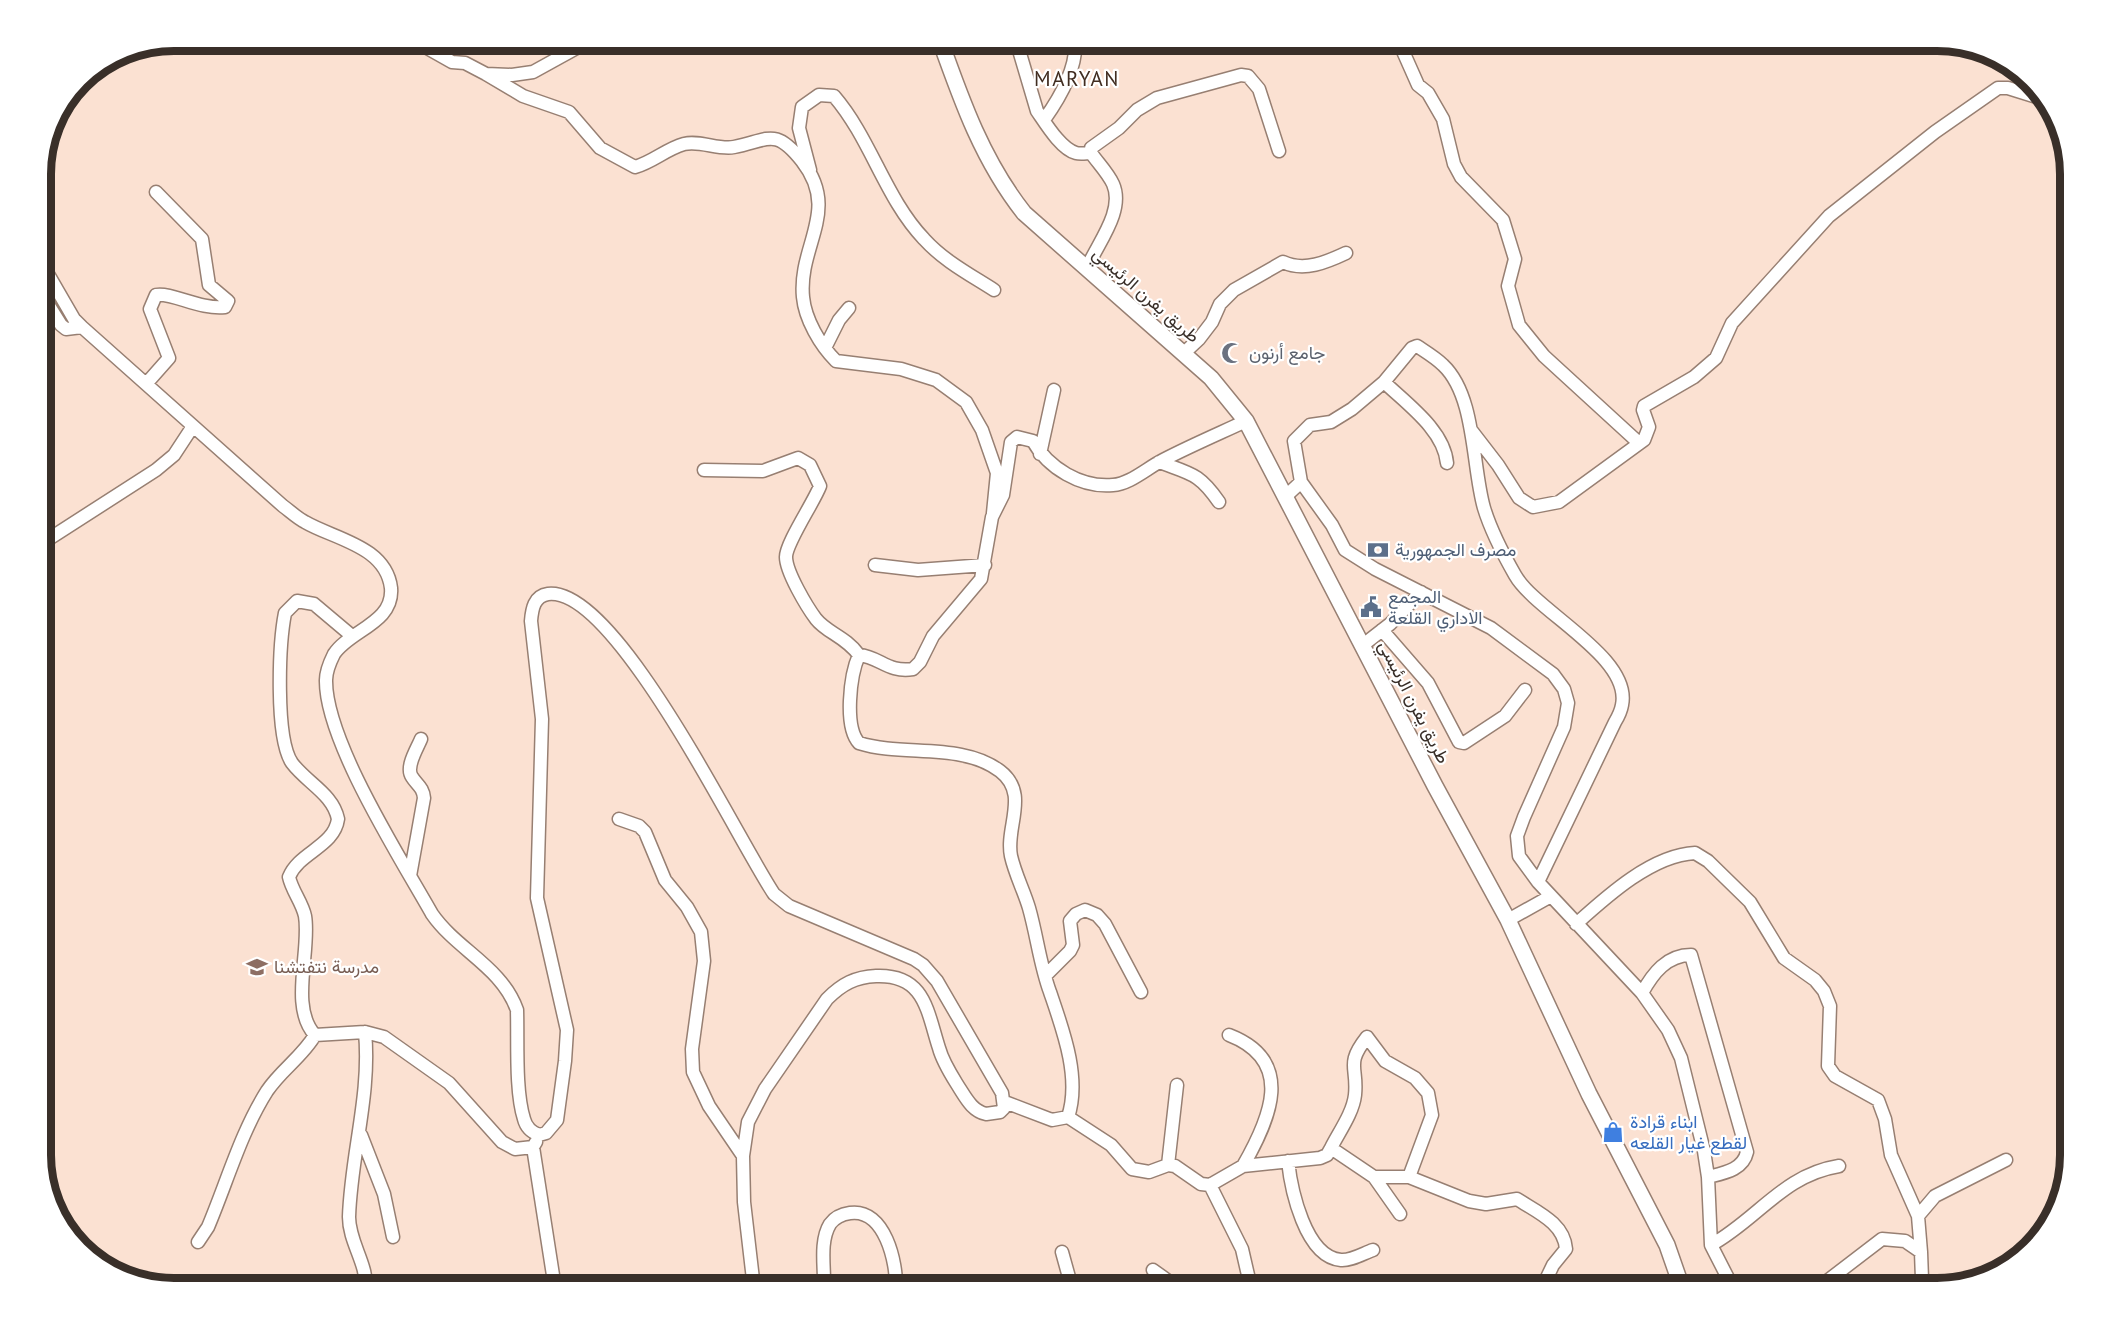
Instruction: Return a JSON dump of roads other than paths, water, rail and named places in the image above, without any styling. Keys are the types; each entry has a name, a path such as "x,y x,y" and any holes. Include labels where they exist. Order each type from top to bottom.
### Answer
{"main road":[{"name":"طريق يفرن الرئيسي","path":"944,51 969,123 1005,189 1046,234 1184,353 1228,396 1246,421 1508,920 1589,1094 1667,1245 1679,1278"}],"street":[{"path":"432,51 452,62 465,63 523,96 569,112 600,148 635,167 651,163 672,148 686,143 732,148 768,136 786,143 810,171 816,182 819,207 814,237 808,252 802,294 805,309 825,348 836,361 901,369 936,380 966,402 982,430 997,473 981,579 933,636 920,662 913,669 894,670 859,655 845,639 816,619 798,590 786,560 789,547 820,486 810,465 798,459 764,471 704,470"},
{"path":"486,74 512,75 533,72 571,51"},
{"path":"1019,51 1037,111 1066,147 1076,153 1091,153"},
{"path":"1044,120 1056,104 1073,62 1074,51"},
{"path":"1403,51 1418,85 1428,93 1443,118 1454,164 1461,177 1503,220 1515,259 1508,286 1519,325 1544,356 1639,443"},
{"path":"1087,268 1113,216 1116,200 1113,184 1091,153 1091,148 1137,110 1157,98 1241,75 1248,76 1259,89 1279,151"},
{"path":"1470,429 1498,465 1519,498 1533,507 1559,502 1639,443 1649,431 1644,406 1711,363 1732,323 1829,216 1935,132 1998,88 2008,88 2032,96"},
{"path":"810,171 800,128 802,107 819,95 834,96 864,138 896,201 922,237 947,261 994,290"},
{"path":"146,384 169,358 150,309 156,295 163,294 178,301 211,307 225,307 228,301 209,285 202,239 156,192"},
{"path":"1184,353 1212,322 1220,304 1255,276 1283,262 1291,266 1306,266 1328,262 1346,253"},
{"path":"51,277 61,292 69,311 82,327 193,426 303,522 363,548 384,571 391,587 384,613 352,636 335,653 329,666 326,678 330,709 346,756 410,876 448,936 495,974 507,987 513,999 517,1010 521,1106 529,1129 539,1135 546,1133 557,1120 567,1030 541,926 536,878 542,719 531,621 532,608 537,599 545,594 555,593 580,605 603,623 626,651 664,707 767,885 780,900 914,959 931,972 995,1080 1005,1102 1053,1120 1068,1117 1111,1145 1132,1169 1149,1172 1168,1165 1184,1171 1201,1184 1210,1185 1243,1166 1320,1158 1331,1148 1355,1095 1352,1066 1356,1050 1367,1037 1385,1061 1415,1078 1428,1093 1432,1115 1409,1177"},
{"path":"825,348 839,320 849,308"},
{"path":"51,309 66,329 82,327"},
{"path":"1538,882 1623,705 1622,691 1615,674 1594,647 1527,592 1516,576 1484,507 1469,416 1462,396 1445,366 1417,346 1412,348 1384,382 1352,409 1330,422 1310,425 1294,441 1301,482 1332,525 1345,550 1491,628 1553,674 1564,689 1568,703 1564,727 1517,836 1519,856 1538,882 1642,993 1668,1029 1681,1058 1708,1178 1711,1245 1728,1278"},
{"path":"1384,382 1438,437 1446,454 1447,463"},
{"path":"1040,454 1054,390"},
{"path":"992,517 1003,495 1011,442 1017,437 1033,441 1040,454 1052,467 1099,484 1127,482 1159,462 1246,421"},
{"path":"51,538 156,470 174,455 193,426"},
{"path":"1159,462 1195,475 1206,483 1219,502"},
{"path":"1286,496 1301,482"},
{"path":"875,565 918,570 985,564"},
{"path":"1363,645 1421,592"},
{"path":"352,636 324,612 305,601 297,601 285,614 280,708 284,745 301,774 332,802 338,819 331,836 297,864 289,877 305,916 303,1004 306,1022 315,1035 365,1032 384,1037 449,1083 508,1146 533,1147"},
{"path":"1382,630 1428,683 1459,742 1464,743 1506,716 1525,690"},
{"path":"859,655 851,690 850,727 851,734 859,744 981,759 1007,777 1017,803 1010,838 1011,857 1029,907 1045,976 1059,1015 1068,1059 1072,1097 1068,1117"},
{"path":"410,876 424,798 422,788 412,777 410,768 421,739"},
{"path":"619,819 639,826 645,832 665,880 687,907 701,932 704,961 692,1048 693,1072 709,1106 744,1156"},
{"path":"1576,924 1613,891 1680,854 1695,853 1708,861 1750,902 1784,958 1815,980 1824,992 1830,1006 1828,1066 1835,1076 1878,1100 1886,1119 1891,1155 1918,1216 1922,1278"},
{"path":"1508,920 1551,896"},
{"path":"1045,976 1070,951 1073,945 1070,921 1076,914 1085,910 1097,915 1105,924 1141,992"},
{"path":"1642,993 1665,962 1680,955 1691,955 1747,1152 1745,1161 1737,1167 1708,1178"},
{"path":"753,1278 744,1202 744,1156 748,1122 765,1089 827,999 851,980 881,976 910,984 925,1003 946,1067 971,1105 982,1113 993,1114 1000,1112 1005,1102"},
{"path":"365,1032 367,1059 361,1134 349,1218 353,1240 366,1278"},
{"path":"198,1242 208,1227 260,1104 280,1075 309,1046 315,1035"},
{"path":"1229,1035 1247,1041 1260,1054 1273,1081 1272,1095 1258,1140 1243,1166"},
{"path":"1168,1165 1177,1085"},
{"path":"361,1134 384,1194 393,1237"},
{"path":"539,1135 533,1147 553,1278"},
{"path":"1331,1148 1374,1177 1400,1214"},
{"path":"1918,1216 1935,1196 2006,1160"},
{"path":"1288,1161 1299,1215 1322,1249 1333,1258 1341,1260 1373,1250"},
{"path":"1711,1245 1729,1235 1796,1180 1818,1169 1839,1166"},
{"path":"1374,1177 1409,1177 1469,1201 1486,1203 1517,1199 1555,1224 1565,1238 1566,1249 1553,1265 1547,1278"},
{"path":"1210,1185 1242,1249 1249,1278"},
{"path":"824,1278 825,1238 830,1223 839,1215 854,1212 866,1216 879,1227 893,1257 895,1278"},
{"path":"1831,1278 1882,1239 1905,1241 1921,1252"},
{"path":"1062,1252 1069,1278"},
{"path":"1153,1270 1164,1278"}],"place":[{"name":"جامع أرنون","path":"1232,353"},
{"name":"مصرف الجمهورية","path":"1378,550"},
{"name":"المجمع الاداري القلعة","path":"1371,607"},
{"name":"مدرسة نتفتشنا","path":"257,967"},
{"name":"ابناء قرادة لقطع غيار القلعه","path":"1613,1132"}],"district":[{"name":"MARYAN","path":"1077,79"}]}
